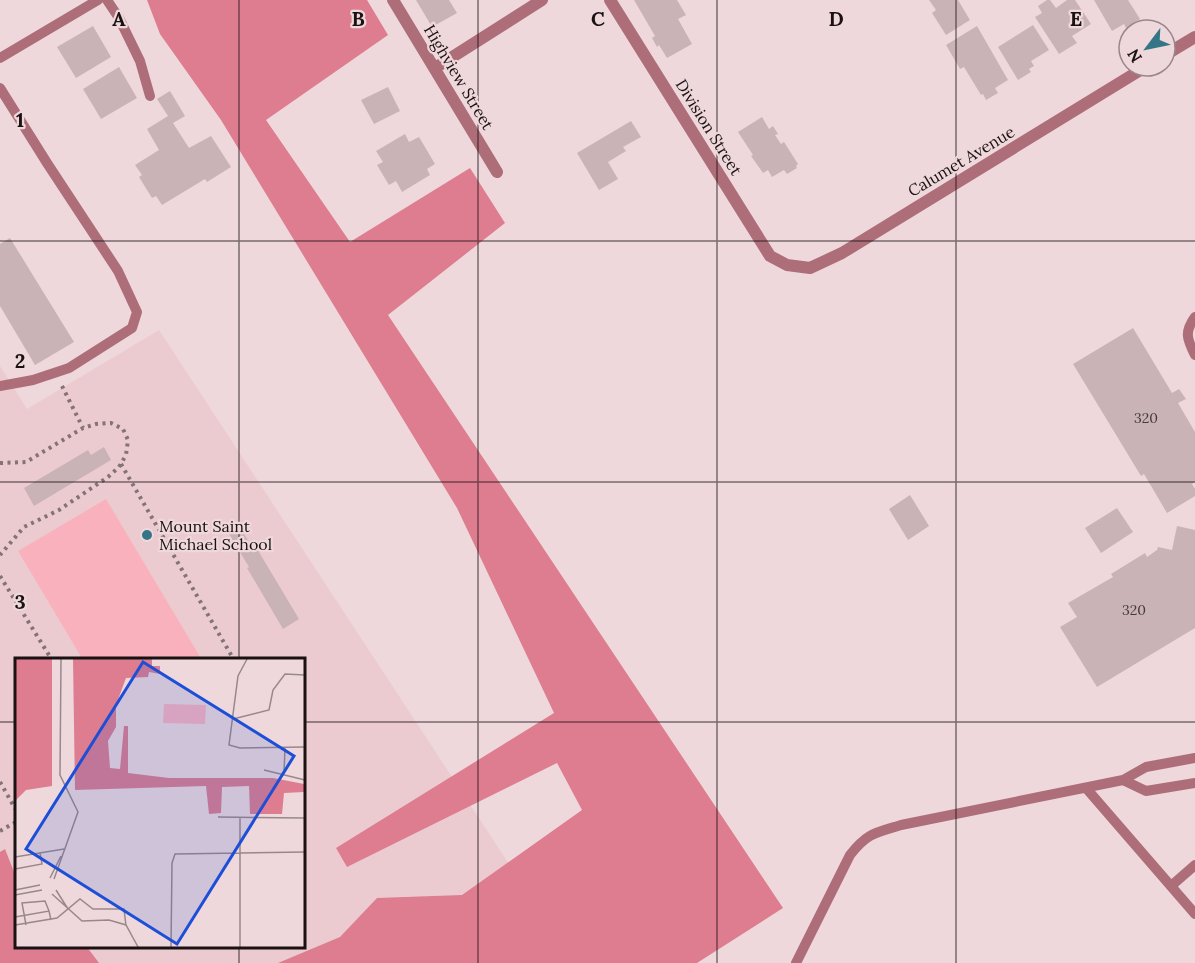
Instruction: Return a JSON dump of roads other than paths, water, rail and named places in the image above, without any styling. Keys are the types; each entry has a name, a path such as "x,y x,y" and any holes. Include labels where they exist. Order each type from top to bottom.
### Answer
{"street":[{"name":"Highview Street","path":"393,0 497,172"},
{"path":"435,68 542,0"},
{"name":"Division Street","path":"610,0 770,256 787,265"},
{"path":"1177,48 1195,37"},
{"name":"Calumet Avenue","path":"787,265 810,268 842,253 1127,78"}],"lane":[{"path":"0,57 98,0"},
{"path":"107,0 119,18 140,61 150,96"},
{"path":"0,88 118,272 137,312 132,328 69,368 33,380 0,386"},
{"path":"1195,317 1189,325 1188,339 1195,355"},
{"path":"796,963 850,855 861,842 874,833 902,825 1123,780 1146,768 1195,758"},
{"path":"1123,780 1146,791 1195,783"},
{"path":"1086,788 1195,914"},
{"path":"1171,886 1195,865"}],"place":[{"name":"Mount Saint Michael School","path":"147,535"}]}
